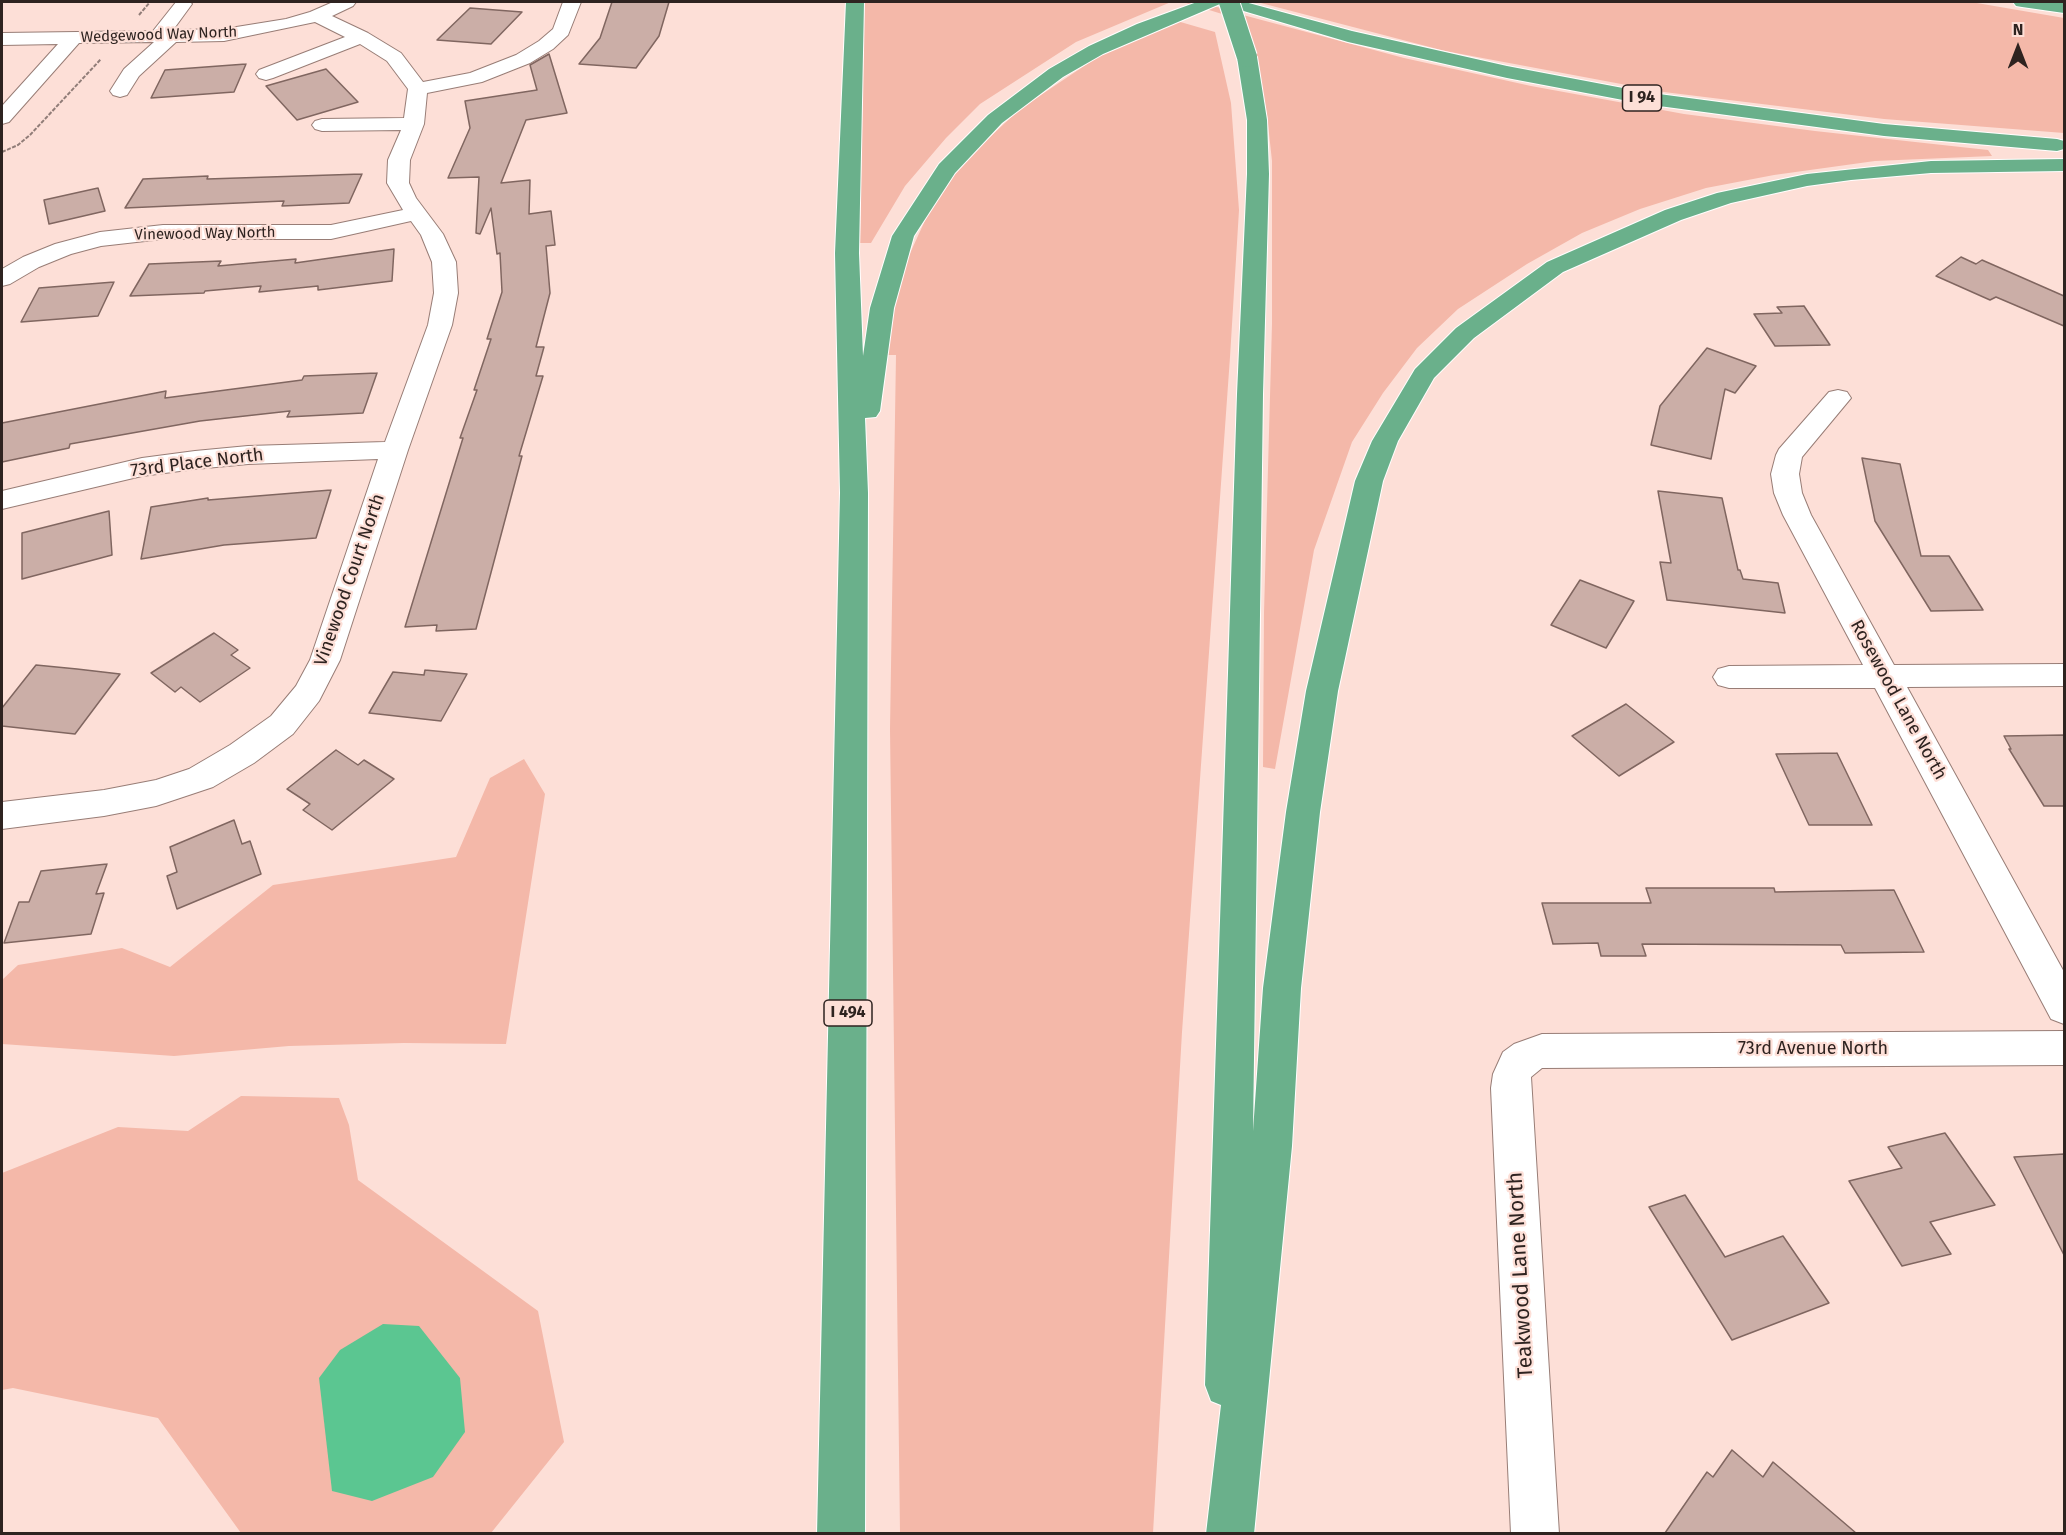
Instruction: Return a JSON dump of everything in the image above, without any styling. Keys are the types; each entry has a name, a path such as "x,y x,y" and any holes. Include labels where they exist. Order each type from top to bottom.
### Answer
{"highway":[{"path":"854,493 847,253 855,2"},
{"path":"854,493 887,284 903,236 947,169 976,137 1011,105 1056,73 1096,50 1212,2"},
{"path":"1225,1533 1231,1149 1258,174 1257,120 1247,57 1228,2"},
{"name":"I 94","path":"1228,2 1357,38 1507,72 1644,98 1872,129 2064,146"},
{"path":"2022,2 2064,6"},
{"path":"2049,2 2064,6"},
{"path":"1230,1533 1272,1146 1282,988 1305,801 1322,691 1369,481 1385,441 1403,407 1424,374 1465,333 1514,295 1555,267 1620,236 1673,215 1725,198 1807,180 1851,174 1931,167 2064,165"},
{"name":"I 494","path":"840,1533 854,493"}],"street":[{"name":"Wedgewood Way North","path":"2,39 164,37 246,32 317,16 347,2"},
{"path":"317,16 361,37 394,57 418,89 475,78 523,59 546,45 561,31 572,2"},
{"path":"120,91 131,73 164,37 183,4"},
{"path":"266,74 361,37"},
{"path":"2,118 72,38"},
{"path":"22,62 54,61"},
{"name":"Vinewood Court North","path":"2,815 104,803 156,793 201,778 242,754 282,725 308,693 325,660 395,450 440,325 446,292 444,262 432,234 398,183 397,173 399,160 414,124 418,89"},
{"path":"322,125 414,124"},
{"name":"Vinewood Way North","path":"2,279 31,262 63,249 100,239 163,232 331,232 416,213"},
{"name":"Rosewood Lane North","path":"1838,398 1789,455 1785,474 1788,494 1797,515 2064,1007"},
{"name":"73rd Place North","path":"2,500 142,467 195,460 248,455 395,450"},
{"path":"1729,677 2064,675"},
{"name":"73rd Avenue North","path":"1561,1051 2064,1048"},
{"name":"Teakwood Lane North","path":"1535,1533 1511,1088 1512,1074 1517,1065 1528,1056 1542,1051 1561,1051"}],"path":[{"path":"2,152 18,145 49,117 150,2"}],"shaded area":[{"path":"864,2 1171,2 1076,42 980,104 946,138 905,186 871,243 860,243"},
{"path":"1183,2 1201,2 1404,58 1531,86 1684,114 1988,150 1992,156 1875,161 1774,175 1706,188 1640,209 1582,233 1527,264 1458,309 1417,348 1383,393 1352,442 1314,550 1275,769 1263,767 1264,613 1272,324 1272,161 1267,115 1254,48 1245,21"},
{"path":"1257,2 1971,2 2064,18 2064,133 1884,119 1664,92 1445,51"},
{"path":"1177,21 1215,32 1231,103 1239,210 1182,1032 1153,1533 900,1533 890,729 896,355 888,355 891,317 901,273 928,214 962,163 1020,109 1102,54"},
{"path":"524,759 545,794 506,1044 404,1043 289,1046 174,1056 2,1044 2,980 18,965 122,948 170,967 273,885 456,857 490,778"},
{"path":"241,1096 339,1098 349,1125 358,1180 538,1311 564,1442 491,1533 241,1533 158,1418 13,1388 2,1390 2,1173 118,1127 188,1131"},
{"path":"383,1324 419,1326 460,1378 465,1432 433,1477 372,1501 332,1491 319,1378 340,1350"}],"building":[{"path":"612,2 669,2 659,36 636,68 579,64 600,38"},
{"path":"470,8 522,12 491,44 437,40"},
{"path":"549,54 567,113 526,120 501,183 530,180 529,214 551,211 555,245 546,246 550,293 536,347 544,347 536,376 543,376 519,456 522,456 476,629 436,631 437,625 405,627 463,438 460,438 477,390 474,390 491,339 487,339 502,292 500,253 497,254 491,208 480,234 476,233 479,177 448,178 470,128 465,101 537,90 530,65"},
{"path":"246,64 234,92 151,98 165,70"},
{"path":"326,69 358,102 297,120 266,86"},
{"path":"362,174 349,203 282,206 284,201 125,208 143,179"},
{"path":"98,188 105,211 49,224 44,200"},
{"path":"394,249 392,281 318,290 318,286 259,292 261,286 205,291 204,293 130,296 149,264 221,261 218,266 296,259 295,263"},
{"path":"1961,257 1976,264 1982,260 2064,296 2064,326 1996,297 1990,300 1936,276"},
{"path":"114,282 98,316 21,322 39,288"},
{"path":"1804,306 1830,345 1775,346 1754,314 1782,313 1777,307"},
{"path":"1707,348 1756,366 1735,393 1725,389 1711,459 1651,445 1660,406"},
{"path":"377,373 363,413 287,417 290,411 200,421 70,444 69,448 2,462 2,423 166,391 165,398 302,380 304,376"},
{"path":"1862,458 1900,464 1921,556 1949,556 1983,610 1931,611 1875,521"},
{"path":"331,490 316,538 224,545 141,559 151,507 208,498 208,500"},
{"path":"1658,491 1722,498 1738,570 1743,579 1778,583 1785,613 1667,600 1660,562 1671,563"},
{"path":"109,511 112,555 22,579 22,533"},
{"path":"1580,580 1634,601 1606,648 1551,625"},
{"path":"214,633 238,650 231,655 250,668 200,702 181,687 175,692 151,673"},
{"path":"36,665 120,674 75,734 2,726 2,708"},
{"path":"425,670 467,674 441,721 369,713 393,672 424,675"},
{"path":"1626,704 1674,742 1619,776 1572,736"},
{"path":"2064,735 2064,806 2044,806 2009,749 2011,749 2004,736"},
{"path":"336,750 358,765 364,760 394,779 332,830 303,810 310,804 287,789"},
{"path":"1837,753 1872,825 1809,825 1776,754"},
{"path":"234,820 242,844 250,841 261,874 177,909 167,876 177,872 170,847"},
{"path":"107,864 96,894 104,893 91,934 4,943 19,902 29,902 41,871"},
{"path":"1646,888 1774,888 1775,892 1894,890 1924,952 1845,953 1841,945 1642,944 1646,956 1601,956 1598,943 1553,944 1542,903 1651,903"},
{"path":"1945,1133 1995,1205 1930,1222 1951,1254 1902,1266 1849,1181 1902,1168 1888,1147"},
{"path":"2064,1154 2064,1255 2014,1157"},
{"path":"1685,1195 1725,1257 1783,1236 1829,1303 1732,1340 1649,1207"},
{"path":"1732,1450 1763,1477 1773,1462 1856,1533 1665,1533 1707,1472 1713,1477"}]}
